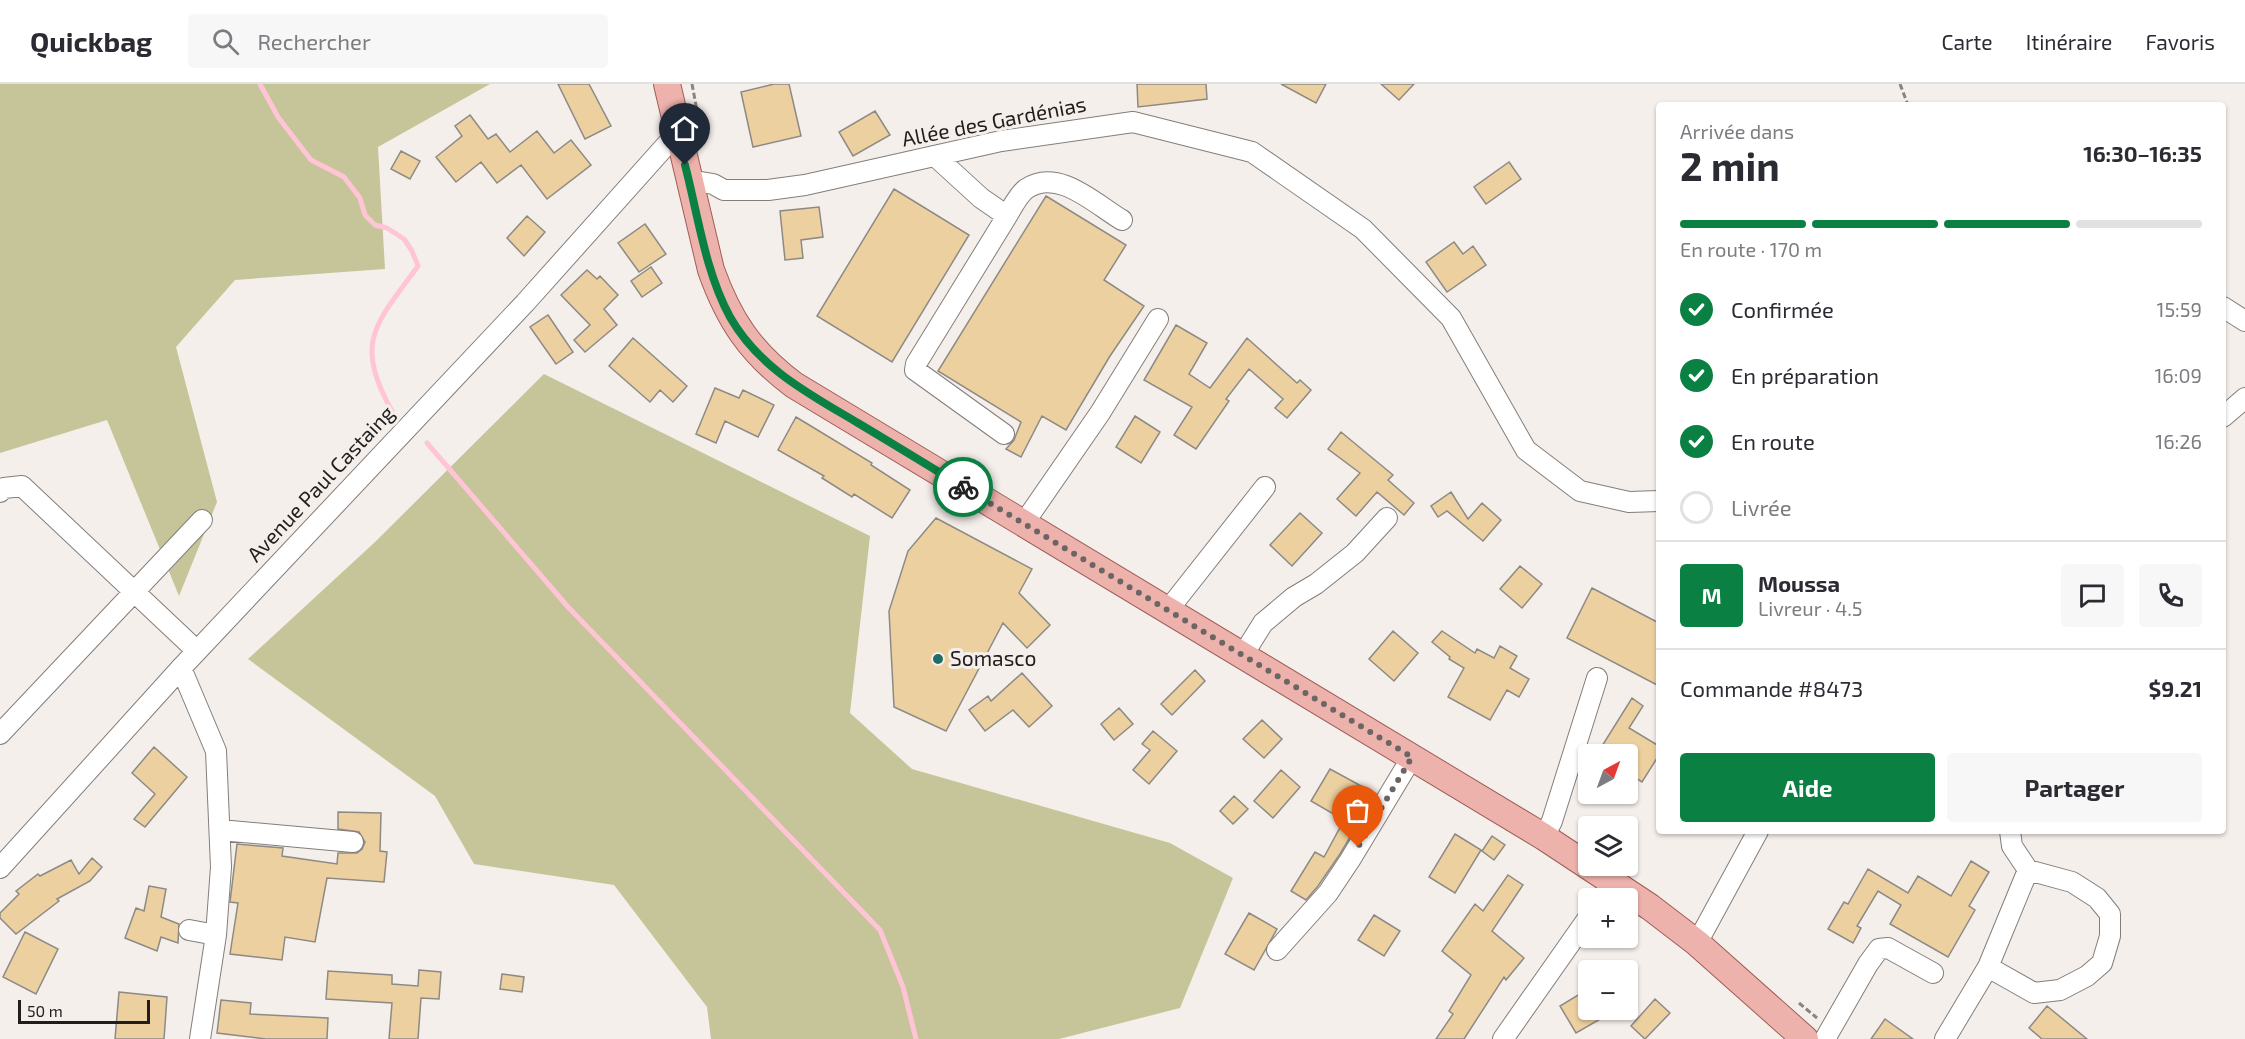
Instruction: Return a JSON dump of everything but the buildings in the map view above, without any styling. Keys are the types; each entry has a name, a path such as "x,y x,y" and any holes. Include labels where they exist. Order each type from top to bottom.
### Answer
{"main road":[{"path":"667,84 711,270 720,296 740,332 756,353 794,385 1544,837 1606,888"},
{"path":"1638,908 1697,943 1805,1039"}],"street":[{"name":"Allée des Gardénias","path":"689,180 713,184 724,190 768,190 841,178 1001,141 1133,122 1252,152 1363,229 1451,318 1526,450 1580,491 1629,502 1656,501"},
{"name":"Avenue Paul Castaing","path":"0,868 181,668 525,303 677,133"},
{"path":"935,156 981,198 1007,216"},
{"path":"1004,434 915,369 916,364 1007,216 1026,190 1050,181 1068,186 1122,220"},
{"path":"2226,309 2245,321"},
{"path":"1024,523 1100,413 1158,319"},
{"path":"2226,414 2245,398"},
{"path":"0,492 4,488 22,486 197,651"},
{"path":"1168,610 1265,487"},
{"path":"1243,655 1263,623 1294,597 1316,584 1355,553 1388,518"},
{"path":"0,734 202,520"},
{"path":"181,668 216,751 221,867 216,936 200,1039"},
{"path":"1544,837 1552,820 1597,678"},
{"path":"1276,950 1328,892 1412,757"},
{"path":"220,830 353,842"},
{"path":"1697,943 1756,834"},
{"path":"1988,967 2034,993 2060,990 2087,976 2102,963 2110,936 2110,914 2097,898 2072,882 2028,870 2013,846 2011,834"},
{"path":"1945,1039 1988,967 2028,870"},
{"path":"189,930 216,936"},
{"path":"1503,1039 1578,932"},
{"path":"1826,1039 1868,964 1880,950 1888,948 1933,973"}],"path":[{"path":"1900,84 1907,102"}],"green space":[{"path":"0,84 490,84 378,147 385,269 235,280 176,347 217,502 179,596 107,420 0,453"},
{"path":"544,374 870,536 850,713 912,769 1170,843 1233,878 1180,1008 1059,1039 711,1039 707,1007 614,885 474,864 435,796 248,659 374,543"}],"waterway":[{"path":"260,84 278,117 311,160 344,177 360,198 365,215 375,225 387,228 404,239 412,251 418,266 381,319 372,350 380,387 392,411"},
{"path":"427,443 568,607 880,930 903,987 916,1039"}],"way so far":[{"path":"963,487 1412,757 1358,847"}],"place":[{"name":"Somasco","path":"938,659"}],"route":[{"path":"685,165 711,270 720,296 740,332 756,353 794,385 963,487"}]}
